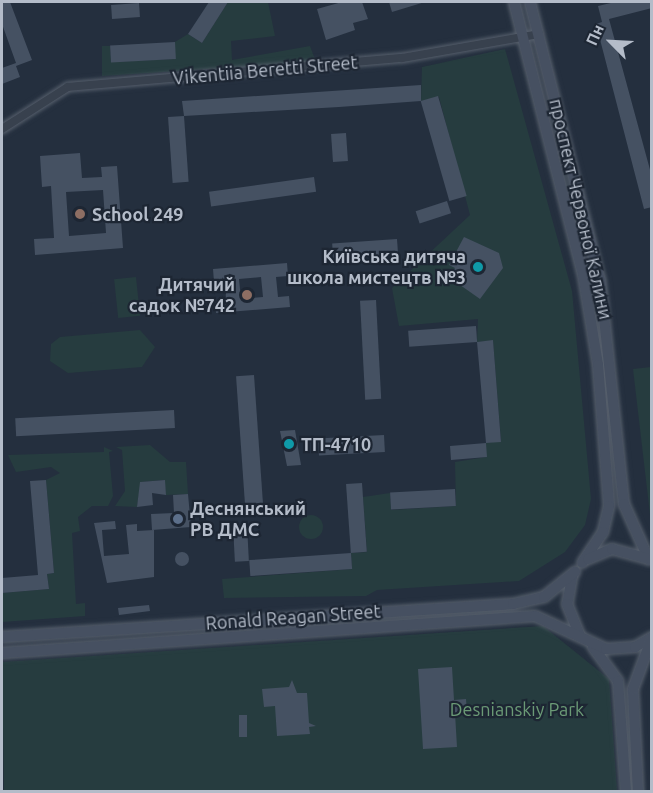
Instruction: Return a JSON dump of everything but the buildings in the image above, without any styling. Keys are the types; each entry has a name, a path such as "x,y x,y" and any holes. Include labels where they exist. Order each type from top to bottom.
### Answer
{"main road":[{"name":"проспект Червоної Калини","path":"514,2 583,274 598,365 609,506 603,532 578,567"},
{"name":"проспект Червоної Калини","path":"530,2 600,280 624,504 650,561"},
{"path":"626,792 618,681 608,660 585,641 567,604 578,567 612,549 650,561"},
{"name":"Ronald Reagan Street","path":"2,637 513,604 544,597 578,567"},
{"name":"Ronald Reagan Street","path":"2,652 535,616 556,621 585,641"},
{"path":"585,641 621,650 651,638"},
{"path":"638,792 633,689 651,638"}],"street":[{"name":"Vikentiia Beretti Street","path":"2,129 68,87 402,58 539,34"}],"green space":[{"path":"228,2 268,2 275,36 231,41 232,60 310,46 316,62 102,76 102,46 110,46 111,62 175,59 175,42 188,34 202,43"},
{"path":"505,49 572,291 591,499 585,525 565,552 519,581 377,590 366,596 224,598 222,579 352,569 351,553 367,552 363,497 390,493 391,510 456,506 455,462 486,457 486,443 501,441 493,341 477,342 478,319 399,326 392,288 470,215 439,97 421,101 422,67"},
{"path":"136,277 140,316 118,318 114,279"},
{"path":"140,330 155,347 142,367 68,373 50,361 51,344 60,337"},
{"path":"652,367 651,523 633,369"},
{"path":"150,445 170,462 186,462 188,494 166,495 164,480 141,482 137,507 115,506 125,491 122,450 116,447"},
{"path":"104,447 113,451 109,452 113,496 108,506 92,506 78,517 80,531 72,533 76,604 85,603 85,616 2,622 2,593 49,589 47,574 54,573 46,480 60,473 51,467 16,472 8,455 104,452"},
{"path":"311,515 316,516 322,522 322,532 316,538 311,539 306,538 300,532 299,527 300,522 306,516"},
{"name":"Desnianskiy Park","path":"543,626 609,679 617,791 4,791 2,662"}],"place":[{"name":"School 249","path":"80,214"},
{"name":"Київська дитяча школа мистецтв №3","path":"478,267"},
{"name":"Дитячий садок №742","path":"247,295"},
{"name":"ТП-4710","path":"289,444"},
{"name":"Деснянський РВ ДМС","path":"178,519"}]}
